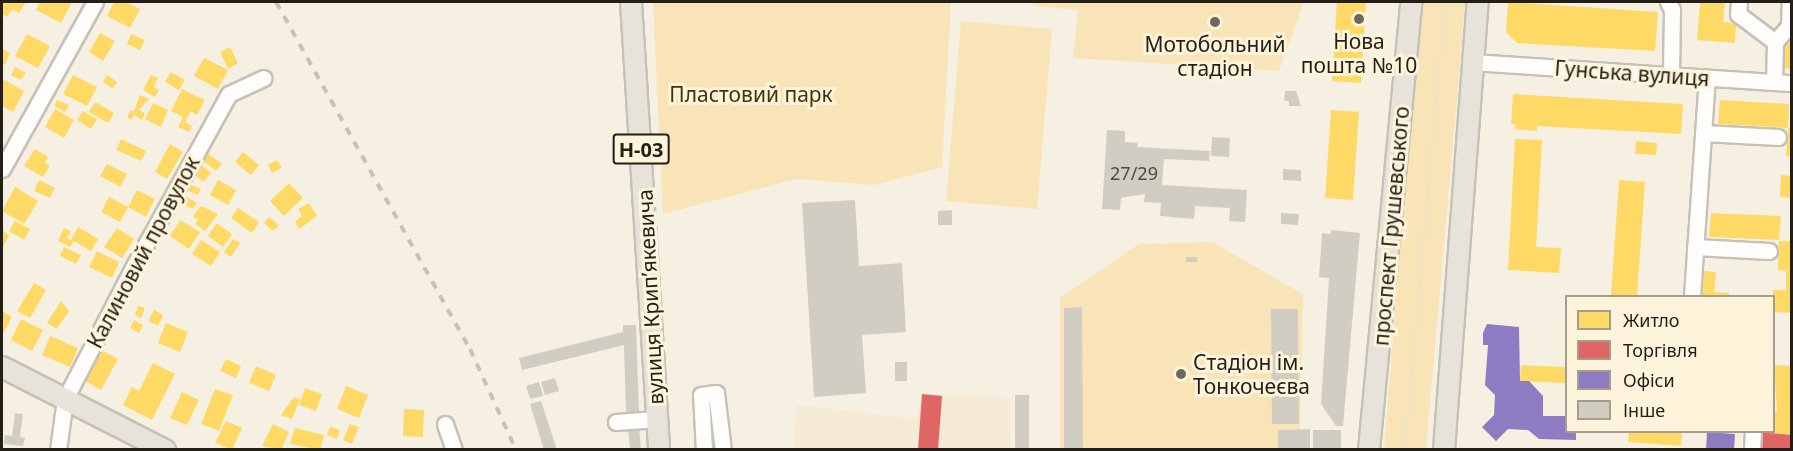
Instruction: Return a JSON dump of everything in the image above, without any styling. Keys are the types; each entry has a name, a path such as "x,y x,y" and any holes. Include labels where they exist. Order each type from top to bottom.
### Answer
{"main road":[{"name":"вулиця Крипʼякевича","path":"632,2 659,450"},
{"name":"проспект Грушевського","path":"1369,450 1411,2"},
{"path":"1444,450 1478,2"},
{"path":"2,367 165,450"}],"street":[{"path":"2,170 95,2"},
{"path":"1668,2 1672,10 1671,75"},
{"path":"1739,2 1738,14 1775,42"},
{"path":"1774,82 1775,42 1789,26 1790,2"},
{"name":"Гунська вулиця","path":"1472,63 1791,83"},
{"name":"Калиновий провулок","path":"58,450 65,399 229,94 264,78"},
{"path":"1692,295 1707,78"},
{"path":"1703,133 1778,137"},
{"path":"1695,248 1768,251"},
{"path":"704,450 701,395 716,393 723,450"},
{"path":"616,422 657,419"},
{"path":"445,424 454,450"},
{"path":"1752,450 1753,433"}],"path":[{"path":"1405,450 1445,2"}],"shaded area":[{"path":"921,393 1010,398 1011,449 794,450 795,405 918,419"}],"green space":[{"name":"Пластовий парк","path":"653,2 951,2 942,167 875,185 796,179 663,214"},
{"path":"1033,2 1304,2 1279,71 1073,58 1078,10 1033,6"},
{"path":"1420,2 1465,2 1426,449 1384,450"},
{"path":"961,21 1052,29 1037,209 946,201"},
{"name":"Стадіон ім. Тонкочеєва","path":"1212,242 1303,294 1300,449 1060,449 1060,298 1139,244"}],"building: Житло":[{"path":"2,2 26,2 19,13 12,9 7,17 2,14"},
{"path":"40,2 71,4 61,23 36,10"},
{"path":"114,2 126,2 140,9 130,28 107,16"},
{"path":"1337,2 1366,2 1361,83 1332,81"},
{"path":"1508,2 1658,12 1655,51 1517,43 1506,32"},
{"path":"1700,2 1725,2 1723,22 1736,23 1735,43 1697,40"},
{"path":"100,33 115,41 103,61 89,52"},
{"path":"27,34 50,46 38,68 15,56"},
{"path":"131,34 145,40 140,50 127,44"},
{"path":"1784,43 1792,44 1792,69 1782,68"},
{"path":"230,47 238,63 228,69 220,52"},
{"path":"2,49 10,53 5,65 2,63"},
{"path":"204,58 228,70 218,89 194,76"},
{"path":"15,67 26,73 21,80 11,75"},
{"path":"171,72 185,80 179,90 165,82"},
{"path":"73,75 97,87 87,106 63,94"},
{"path":"107,75 117,82 113,89 103,82"},
{"path":"151,75 158,78 154,87 159,90 155,97 143,90"},
{"path":"2,79 24,91 13,112 2,106"},
{"path":"182,89 205,100 197,115 191,111 185,122 192,126 189,132 178,127 183,117 171,111"},
{"path":"1513,94 1683,104 1681,134 1537,126 1537,131 1515,129 1515,124 1511,124"},
{"path":"140,95 149,99 139,110 145,113 142,120 134,115 131,120 127,117 131,110 134,111"},
{"path":"57,100 69,105 65,112 54,106"},
{"path":"1720,100 1789,104 1788,128 1718,124"},
{"path":"95,102 114,113 108,123 89,112"},
{"path":"153,103 168,110 161,127 145,119"},
{"path":"55,109 74,120 64,138 45,127"},
{"path":"1331,110 1359,112 1353,200 1325,198"},
{"path":"83,111 97,119 91,129 77,120"},
{"path":"1788,128 1792,128 1792,156 1786,156"},
{"path":"121,139 146,151 141,161 116,150"},
{"path":"1515,139 1542,140 1536,247 1561,248 1559,273 1508,270"},
{"path":"1636,141 1657,143 1656,155 1635,154"},
{"path":"170,144 183,152 167,179 155,172"},
{"path":"35,149 48,157 45,163 50,166 43,177 24,166"},
{"path":"243,152 259,165 251,175 235,162"},
{"path":"209,154 222,164 216,171 203,161"},
{"path":"277,160 282,168 272,173 268,165"},
{"path":"107,164 127,174 120,187 100,176"},
{"path":"201,165 211,173 203,182 194,174"},
{"path":"1781,175 1792,176 1792,198 1780,197"},
{"path":"39,180 55,188 50,198 34,191"},
{"path":"218,180 236,190 228,205 210,195"},
{"path":"1619,180 1645,182 1637,295 1611,295"},
{"path":"289,183 303,198 284,216 270,201"},
{"path":"189,184 201,189 198,195 186,190"},
{"path":"15,187 38,201 24,224 2,211"},
{"path":"137,190 155,199 146,217 128,207"},
{"path":"109,197 128,207 120,222 101,212"},
{"path":"187,197 197,203 192,209 183,203"},
{"path":"309,203 317,216 299,229 295,221 302,216 298,209"},
{"path":"201,206 218,214 205,231 195,224 198,220 193,216"},
{"path":"238,208 259,222 252,233 231,218"},
{"path":"1711,213 1781,216 1779,240 1709,237"},
{"path":"269,217 279,225 273,231 264,223"},
{"path":"180,220 200,232 189,249 170,236"},
{"path":"15,221 30,229 24,240 9,231"},
{"path":"217,223 232,234 223,247 208,236"},
{"path":"78,227 98,239 91,251 74,241 70,247 58,241 64,228 71,231 67,238 71,240"},
{"path":"117,228 134,239 122,258 104,247"},
{"path":"2,230 9,235 2,249"},
{"path":"233,239 240,243 231,257 224,252"},
{"path":"201,240 220,252 211,266 192,254"},
{"path":"1779,241 1792,241 1792,313 1775,312 1773,290 1786,290 1786,271 1778,270"},
{"path":"64,247 81,255 76,264 60,256"},
{"path":"97,251 119,262 112,278 89,267"},
{"path":"1704,271 1716,272 1714,292 1729,293 1729,295 1702,295"},
{"path":"34,283 46,290 30,318 17,311"},
{"path":"61,301 69,311 57,329 47,323"},
{"path":"138,306 145,308 141,318 135,315"},
{"path":"154,310 163,315 158,326 148,321"},
{"path":"2,311 12,317 2,336"},
{"path":"21,319 43,330 32,351 11,340"},
{"path":"134,320 143,325 139,333 130,328"},
{"path":"166,323 188,332 180,352 158,343"},
{"path":"50,336 78,348 70,367 42,355"},
{"path":"101,350 118,359 101,390 85,381"},
{"path":"226,359 241,366 236,378 220,371"},
{"path":"153,363 175,374 152,420 123,405 132,387 139,391"},
{"path":"1521,365 1565,367 1565,383 1520,381"},
{"path":"1775,365 1792,366 1792,435 1766,433 1775,433 1775,412 1777,412"},
{"path":"256,366 276,375 269,391 249,383"},
{"path":"346,386 368,395 359,418 337,409"},
{"path":"305,388 322,394 316,411 299,405"},
{"path":"215,389 233,395 219,431 201,424"},
{"path":"182,392 199,400 187,425 170,418"},
{"path":"294,397 300,399 292,419 281,415"},
{"path":"404,409 424,410 423,437 403,436"},
{"path":"226,421 242,428 232,450 215,443"},
{"path":"273,424 289,432 281,450 262,446"},
{"path":"350,424 359,427 352,444 343,440"},
{"path":"330,427 340,430 337,439 327,435"},
{"path":"295,428 324,435 320,450 290,444"},
{"path":"1629,433 1682,433 1681,446 1628,442"}],"building: Торгівля":[{"path":"922,394 942,396 938,450 918,450"},
{"path":"1759,433 1792,435 1792,450 1759,449"}],"building: Офіси":[{"path":"1487,324 1519,327 1520,381 1529,381 1543,396 1543,416 1565,416 1565,433 1576,433 1576,440 1539,439 1528,430 1508,429 1496,441 1482,427 1494,415 1495,395 1485,385 1488,345 1483,345 1483,333"},
{"path":"1707,433 1735,434 1734,450 1706,450"}],"building: Інше":[{"path":"1285,91 1296,91 1301,106 1289,106 1289,101 1284,101"},
{"path":"1107,130 1125,131 1125,142 1138,143 1137,147 1210,151 1209,161 1164,159 1162,185 1247,190 1245,222 1229,221 1230,208 1195,206 1194,219 1160,216 1161,203 1144,202 1145,194 1121,198 1120,210 1102,209"},
{"path":"1212,137 1230,138 1229,157 1211,156"},
{"path":"1283,169 1301,170 1301,181 1283,180"},
{"path":"855,200 859,266 902,263 906,332 862,335 866,393 814,397 802,203"},
{"path":"952,210 952,225 938,225 938,211"},
{"path":"1281,213 1299,214 1298,225 1281,224"},
{"path":"1331,230 1360,233 1343,426 1336,426 1321,404 1329,278 1319,277 1322,233 1331,234"},
{"path":"1186,257 1197,257 1197,262 1186,262"},
{"path":"1082,307 1083,450 1064,450 1064,308"},
{"path":"1271,309 1298,309 1299,424 1272,424"},
{"path":"623,325 636,325 639,414 626,414 624,345 522,370 519,358 623,332"},
{"path":"895,362 907,362 907,381 895,381"},
{"path":"555,378 559,391 545,395 541,382"},
{"path":"539,382 543,396 530,399 526,386"},
{"path":"1015,395 1029,395 1029,450 1015,450"},
{"path":"541,401 557,450 544,450 530,404"},
{"path":"15,413 23,414 20,437 25,438 23,446 4,444 5,435 12,436"},
{"path":"628,426 639,426 641,450 630,450"},
{"path":"1310,429 1310,450 1278,450 1278,430"},
{"path":"1313,430 1341,430 1341,450 1313,450"}],"railway":[{"path":"276,2 470,349 516,450"}],"place":[{"name":"Нова пошта №10","path":"1359,19"},
{"name":"Мотобольний стадіон","path":"1215,22"},
{"name":"Стадіон ім. Тонкочеєва","path":"1181,374"}]}
